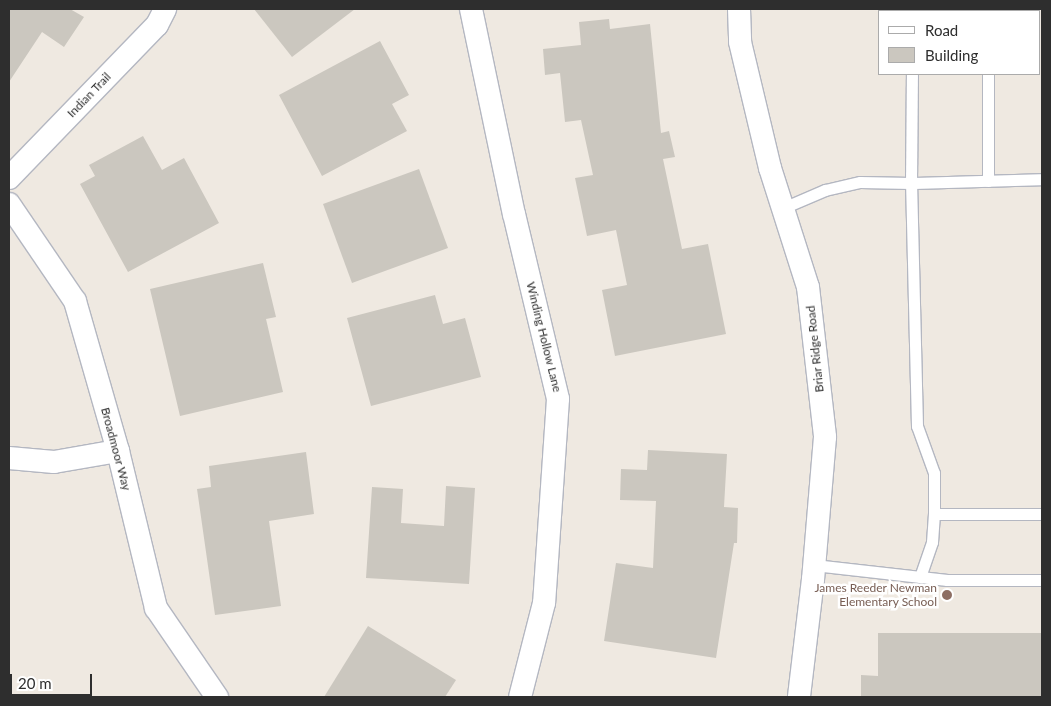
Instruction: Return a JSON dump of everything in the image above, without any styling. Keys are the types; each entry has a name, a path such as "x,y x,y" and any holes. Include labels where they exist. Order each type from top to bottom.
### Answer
{"street":[{"name":"Indian Trail","path":"9,178 157,25 165,9"},
{"name":"Winding Hollow Lane","path":"471,9 512,205 558,399 544,603 520,697"},
{"name":"Briar Ridge Road","path":"739,9 740,42 783,208 808,287 825,437 814,565 798,697"},
{"name":"Broadmoor Way","path":"9,204 76,302 118,451 156,608 217,697"},
{"path":"9,458 54,462 118,451"}],"lane":[{"path":"912,75 911,183 917,426 934,472 932,542 920,577"},
{"path":"988,75 988,181"},
{"path":"783,208 825,190 860,182 911,183 1042,179"},
{"path":"934,514 1042,514"},
{"path":"814,565 947,580 1042,580"}],"building":[{"path":"9,9 70,9 84,17 64,47 42,32 9,82"},
{"path":"254,9 355,9 292,57"},
{"path":"609,19 610,29 650,24 661,133 669,131 675,157 663,159 682,249 708,244 726,334 615,356 602,290 627,285 616,230 587,236 575,178 593,175 581,120 565,122 560,73 545,75 543,49 581,45 579,22"},
{"path":"380,41 409,95 392,104 407,131 322,176 279,95"},
{"path":"143,136 162,170 184,158 219,223 128,272 80,184 95,176 89,165"},
{"path":"419,169 448,248 352,283 323,204"},
{"path":"263,263 276,317 266,319 283,392 180,416 150,289"},
{"path":"435,295 443,324 465,318 481,377 371,406 347,318"},
{"path":"648,450 727,454 724,507 738,508 737,543 734,543 716,658 604,641 616,563 653,568 656,501 620,500 621,469 647,470"},
{"path":"306,452 314,514 269,521 281,606 215,615 197,489 211,487 209,466"},
{"path":"446,486 475,488 469,584 366,578 372,487 403,489 401,523 444,526"},
{"path":"368,626 456,680 445,697 324,697"},
{"path":"878,633 1042,633 1042,697 861,697 861,675 878,676"}],"place":[{"name":"James Reeder Newman Elementary School","path":"947,595"}]}
